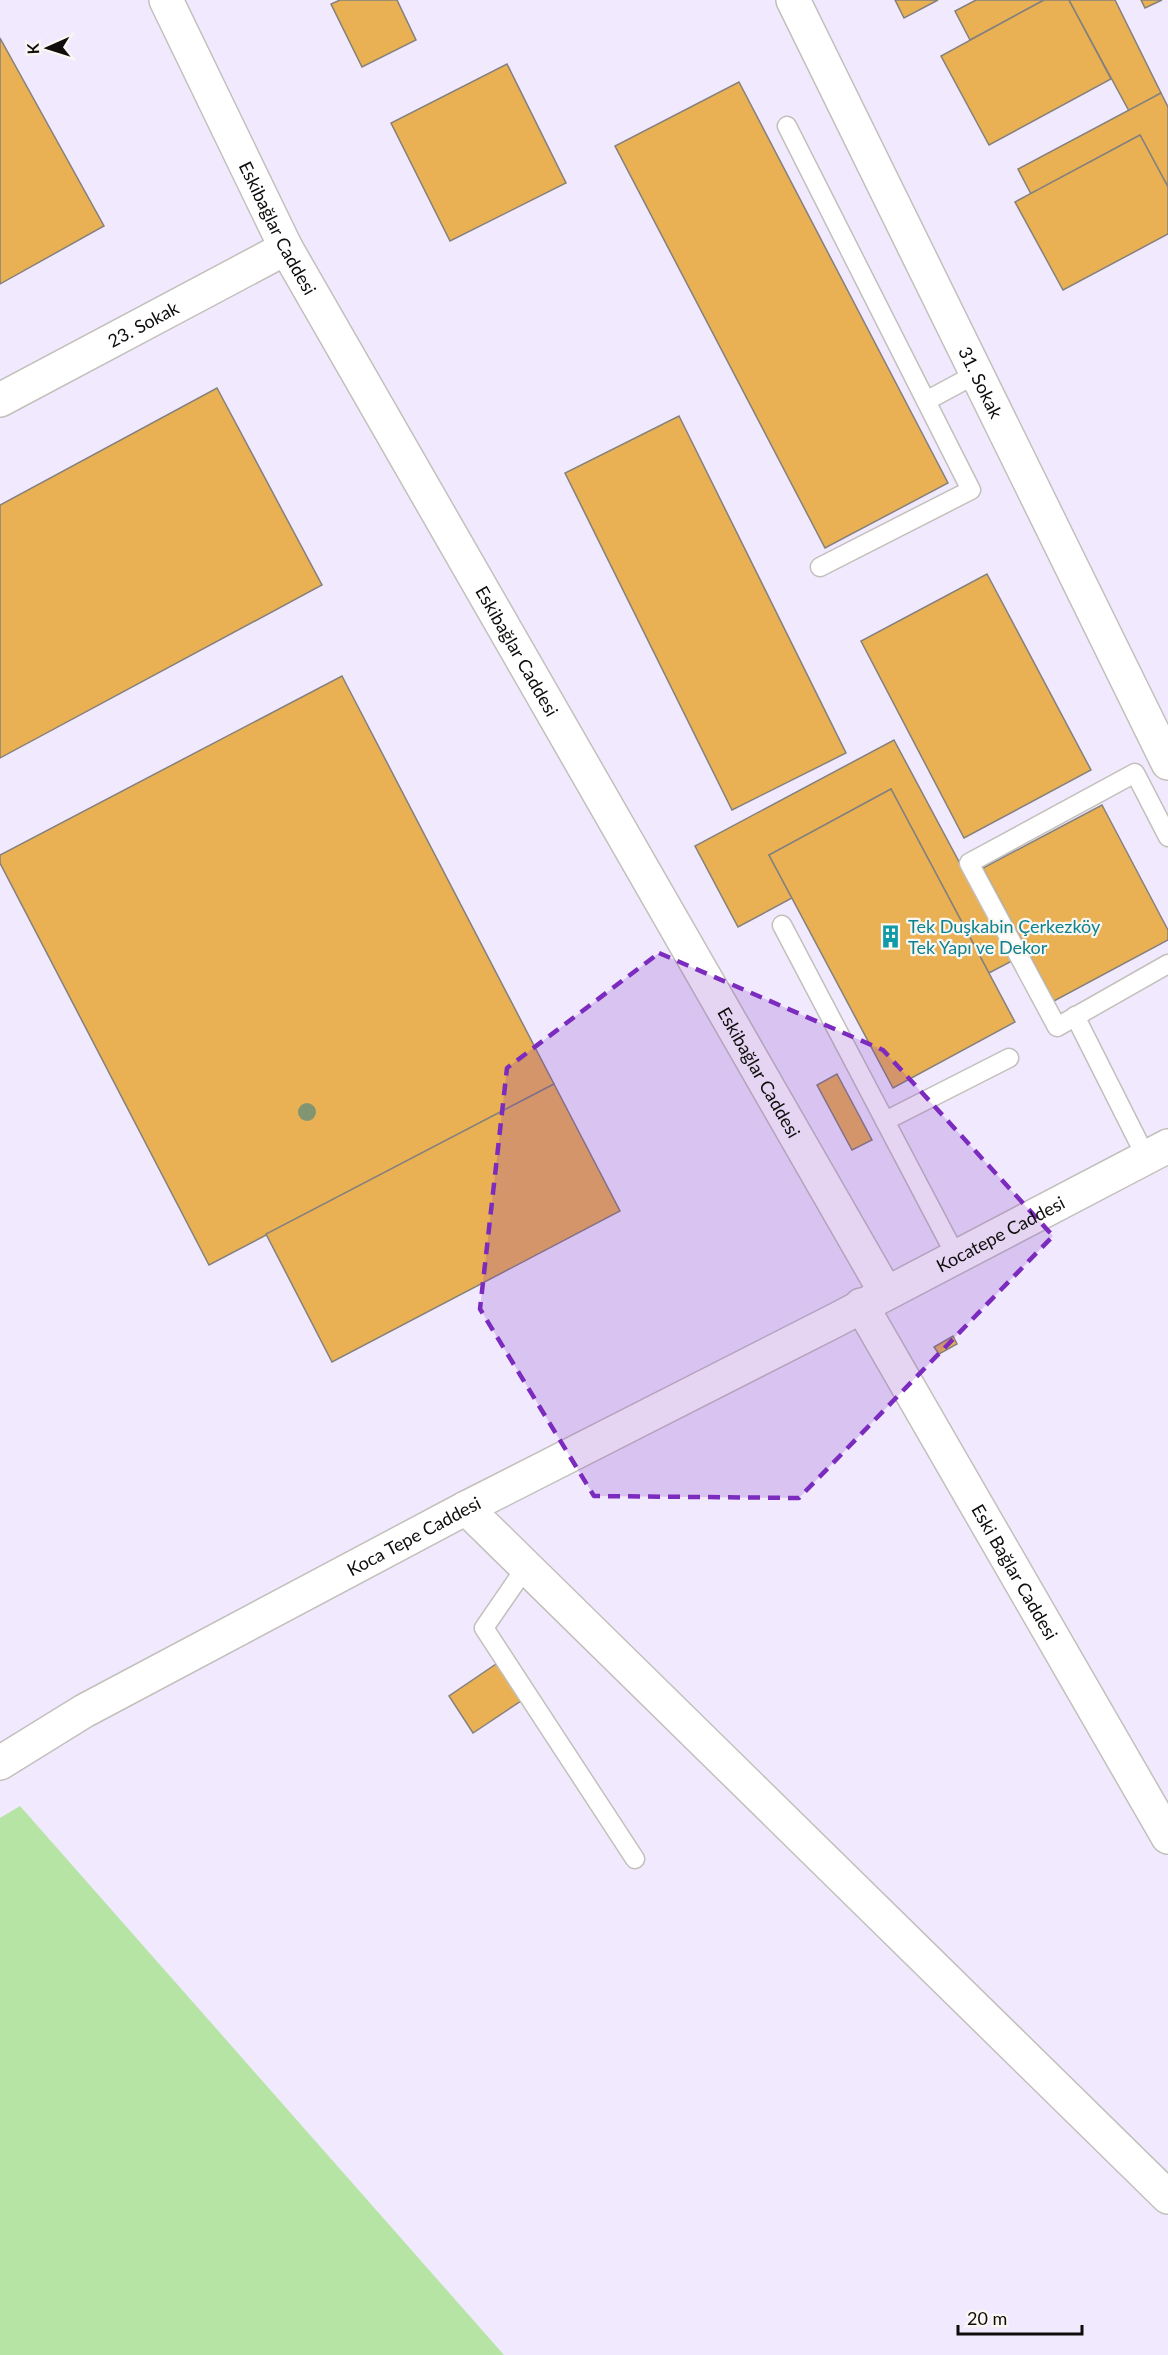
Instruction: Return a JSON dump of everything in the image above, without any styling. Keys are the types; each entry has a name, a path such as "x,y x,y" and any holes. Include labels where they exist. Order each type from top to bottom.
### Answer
{"street":[{"name":"Eskibağlar Caddesi","path":"166,0 286,248 860,1306"},
{"name":"31. Sokak","path":"793,0 1168,764"},
{"name":"23. Sokak","path":"0,400 286,248"},
{"name":"Kocatepe Caddesi","path":"860,1306 1157,1151"},
{"name":"Koca Tepe Caddesi","path":"0,1763 84,1711 466,1508 860,1306"},
{"name":"Eski Bağlar Caddesi","path":"860,1306 1168,1838"},
{"path":"466,1508 1168,2197"}],"lane":[{"path":"787,126 970,490 820,567"},
{"path":"926,401 976,374"},
{"path":"1168,837 1135,773 969,863 1057,1027 1168,964"},
{"path":"782,925 956,1256"},
{"path":"1075,1016 1157,1151"},
{"path":"885,1121 1009,1059"},
{"path":"526,1567 484,1628 635,1859"}],"highlighted area":[{"path":"659,953 883,1050 1053,1236 799,1498 594,1496 480,1309 507,1068"}],"shaded area":[{"path":"0,0 1168,0 1168,2355 0,2355"}],"green space":[{"path":"20,1806 504,2355 0,2355 0,1818"}],"building":[{"path":"340,0 397,0 416,40 362,67 331,4"},
{"path":"895,0 938,0 904,18"},
{"path":"976,0 1044,0 970,40 955,11"},
{"path":"1044,0 1069,0 1111,79 989,145 941,56"},
{"path":"1069,0 1115,0 1161,93 1129,111"},
{"path":"1141,0 1162,0 1145,8"},
{"path":"0,38 104,226 0,284"},
{"path":"507,64 566,183 450,241 391,123"},
{"path":"739,82 948,483 825,548 615,146"},
{"path":"1161,93 1168,107 1168,187 1140,135 1031,194 1018,169"},
{"path":"1140,135 1168,187 1168,234 1063,290 1015,202"},
{"path":"217,388 322,585 0,758 0,505"},
{"path":"679,416 846,753 732,810 565,473"},
{"path":"987,574 1091,770 964,838 861,641"},
{"path":"342,676 554,1084 209,1265 0,863 0,855"},
{"path":"894,740 1012,961 989,973 891,789 769,855 792,898 738,927 695,846"},
{"name":"Tek Duşkabin Çerkezköy Tek Yapı ve Dekor","path":"891,789 1015,1022 893,1088 769,855"},
{"path":"1102,805 1168,930 1168,940 1054,1001 983,868"},
{"path":"837,1074 872,1140 852,1150 817,1085"},
{"path":"554,1084 620,1211 332,1362 266,1234"},
{"path":"953,1336 957,1344 939,1354 934,1347"},
{"path":"502,1660 527,1697 473,1733 449,1696"}],"place":[{"name":"Tek Duşkabin Çerkezköy Tek Yapı ve Dekor","path":"890,936"}]}
